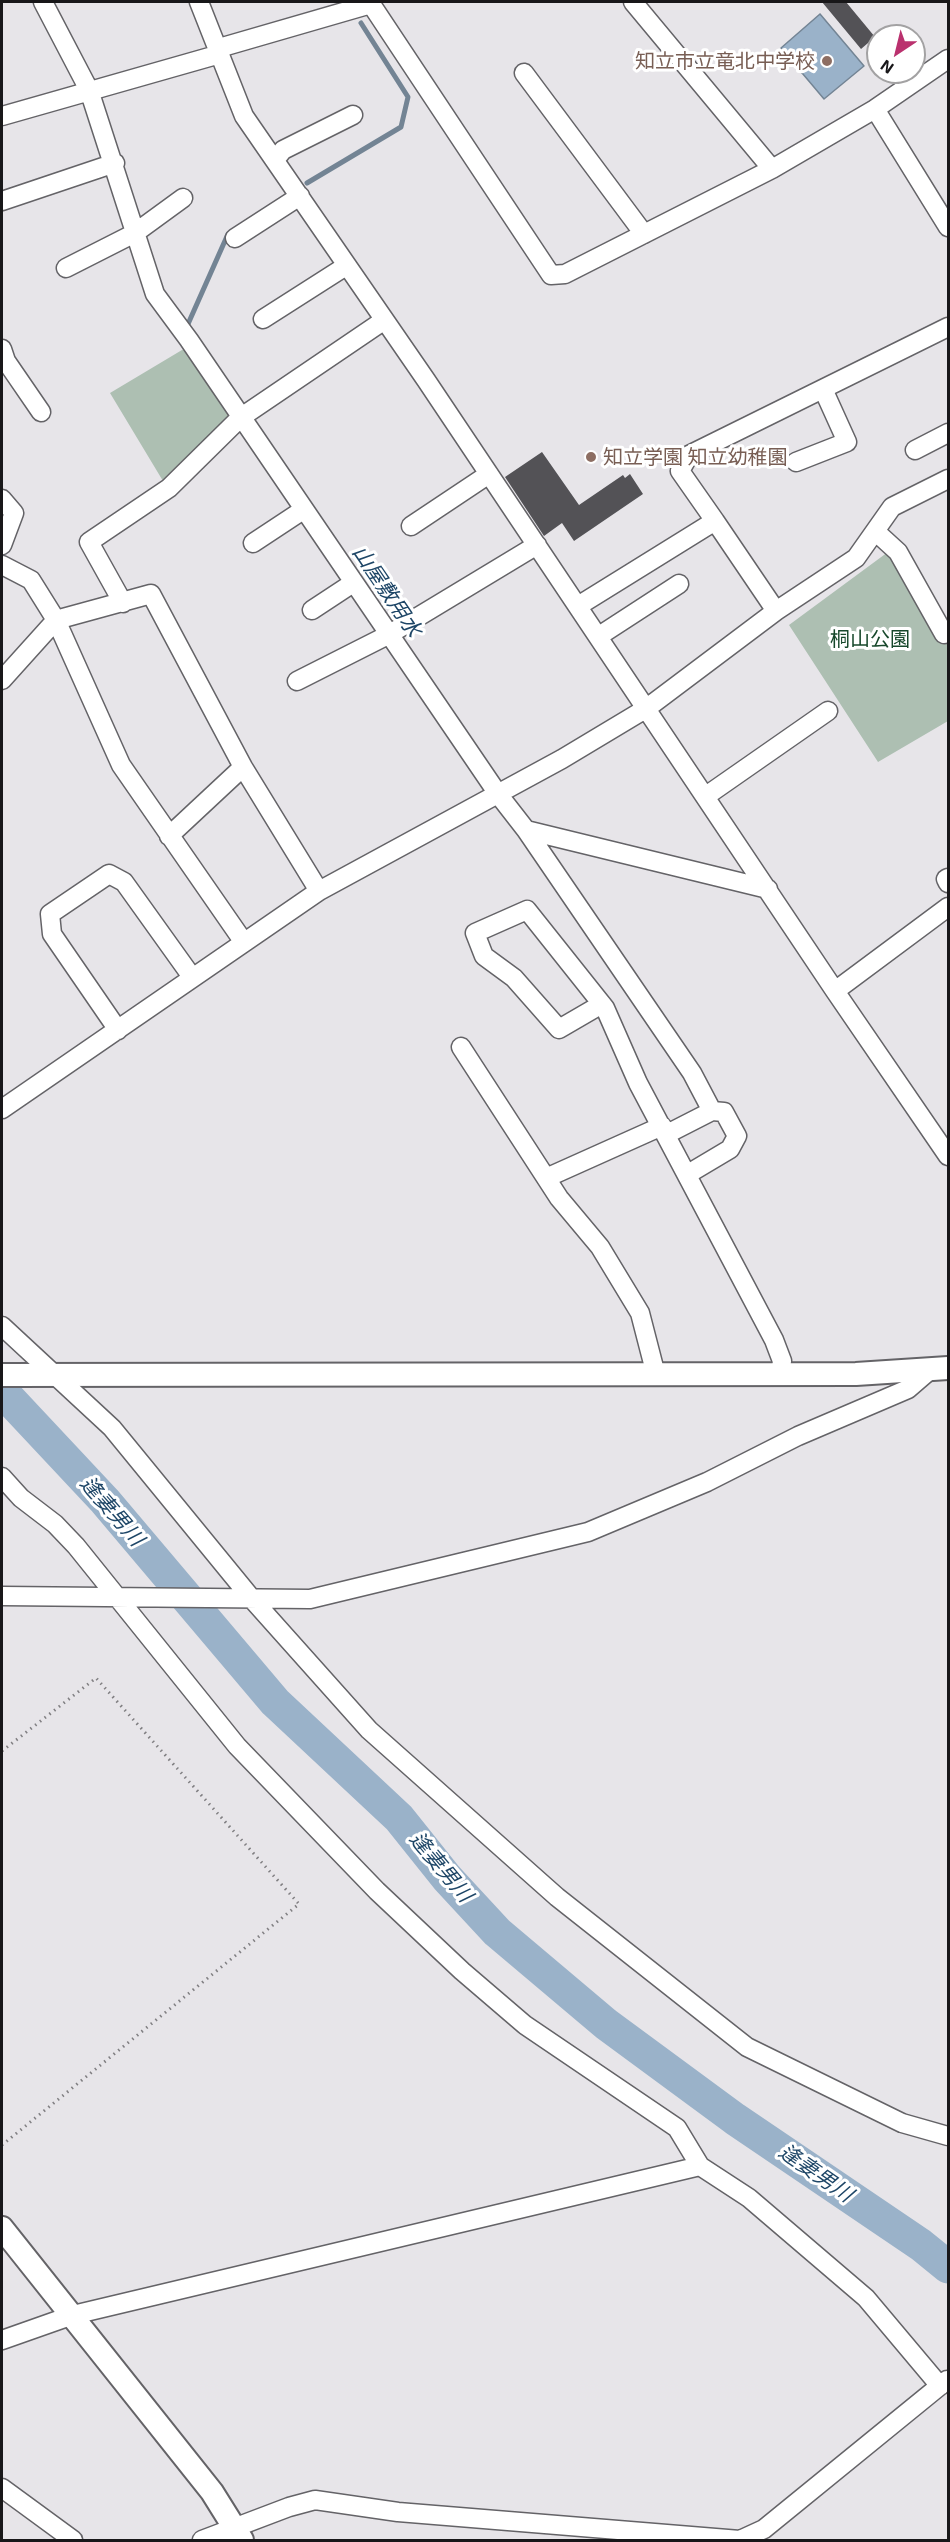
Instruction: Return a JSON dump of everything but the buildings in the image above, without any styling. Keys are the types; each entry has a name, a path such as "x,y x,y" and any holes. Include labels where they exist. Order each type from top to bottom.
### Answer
{"street":[{"path":"43,2 89,90 115,163 155,294 189,340 388,635 498,794 526,830 692,1073 712,1111"},
{"path":"199,2 244,116 537,544 835,992 948,1156"},
{"path":"633,2 772,169"},
{"path":"2,116 220,51 364,3 371,4 551,275 565,274 772,169 875,109 948,59"},
{"path":"524,73 644,234"},
{"path":"875,109 944,208 948,227"},
{"path":"275,160 283,150 354,114"},
{"path":"2,201 115,163"},
{"path":"235,238 300,196"},
{"path":"66,267 135,233 183,198"},
{"path":"263,319 346,266"},
{"path":"123,603 89,542 169,488 240,418 383,321"},
{"path":"776,611 680,471 684,461 689,455 948,327"},
{"path":"3,354 41,412"},
{"path":"796,462 847,442 823,389"},
{"path":"915,450 948,433"},
{"path":"411,526 489,474"},
{"path":"2,1109 243,941 320,891 498,794 647,708 776,611 856,558 892,507 948,479"},
{"path":"2,499 14,513 2,545"},
{"path":"252,543 303,510"},
{"path":"578,606 716,522"},
{"path":"875,531 898,552 944,634"},
{"path":"297,681 388,635 537,544"},
{"path":"2,565 31,580 56,620 121,765 243,941"},
{"path":"312,610 353,583"},
{"path":"599,636 679,584"},
{"path":"2,680 56,620 151,594 243,767 320,891"},
{"path":"706,796 828,711"},
{"path":"169,836 243,767"},
{"path":"526,830 768,889"},
{"path":"118,1030 52,934 50,914 109,874 124,882 192,977"},
{"path":"948,878 946,879 948,883"},
{"path":"835,992 948,907"},
{"path":"602,1004 559,1029 514,978 484,956 475,933 527,910 602,1004 638,1083 774,1340 782,1362 780,1375"},
{"path":"461,1047 546,1178 600,1247 640,1313 656,1375"},
{"path":"546,1178 712,1111 724,1112 737,1136 730,1149 688,1174"},
{"path":"2,1326 47,1374 112,1428 247,1599 369,1730 557,1898 747,2047 902,2122 948,2136"},
{"path":"2,1375 780,1375 856,1374 939,1369"},
{"path":"2,1596 310,1599 588,1533 707,1482 798,1436 908,1389 939,1369"},
{"path":"2,1477 21,1498 55,1524 76,1546 237,1746 377,1891 462,1971 525,2025 677,2128 700,2166 749,2198 858,2291 944,2382 764,2529 740,2540 398,2512 315,2500 289,2506 239,2535 202,2541"},
{"path":"2,2340 73,2315 700,2166"},
{"path":"2,2228 212,2492 239,2535"},
{"path":"2,2488 73,2541"}],"path":[{"path":"2,1750 96,1678 299,1904 2,2145"}],"green space":[{"path":"187,347 229,410 229,418 163,481 110,393"},
{"name":"桐山公園","path":"888,552 939,641 948,638 948,721 878,762 789,625"}],"water":[{"path":"820,14 864,66 824,99 781,48"}],"waterway":[{"name":"山屋敷用水","path":"307,183 401,127 408,97 361,23"},
{"name":"山屋敷用水","path":"188,324 228,234"},
{"name":"逢妻男川","path":"2,1391 105,1501 275,1702 399,1818 447,1878 497,1932 606,2024 735,2119 921,2245 948,2267"}],"place":[{"name":"知立市立竜北中学校","path":"827,61"},
{"name":"知立学園 知立幼稚園","path":"591,457"}]}
